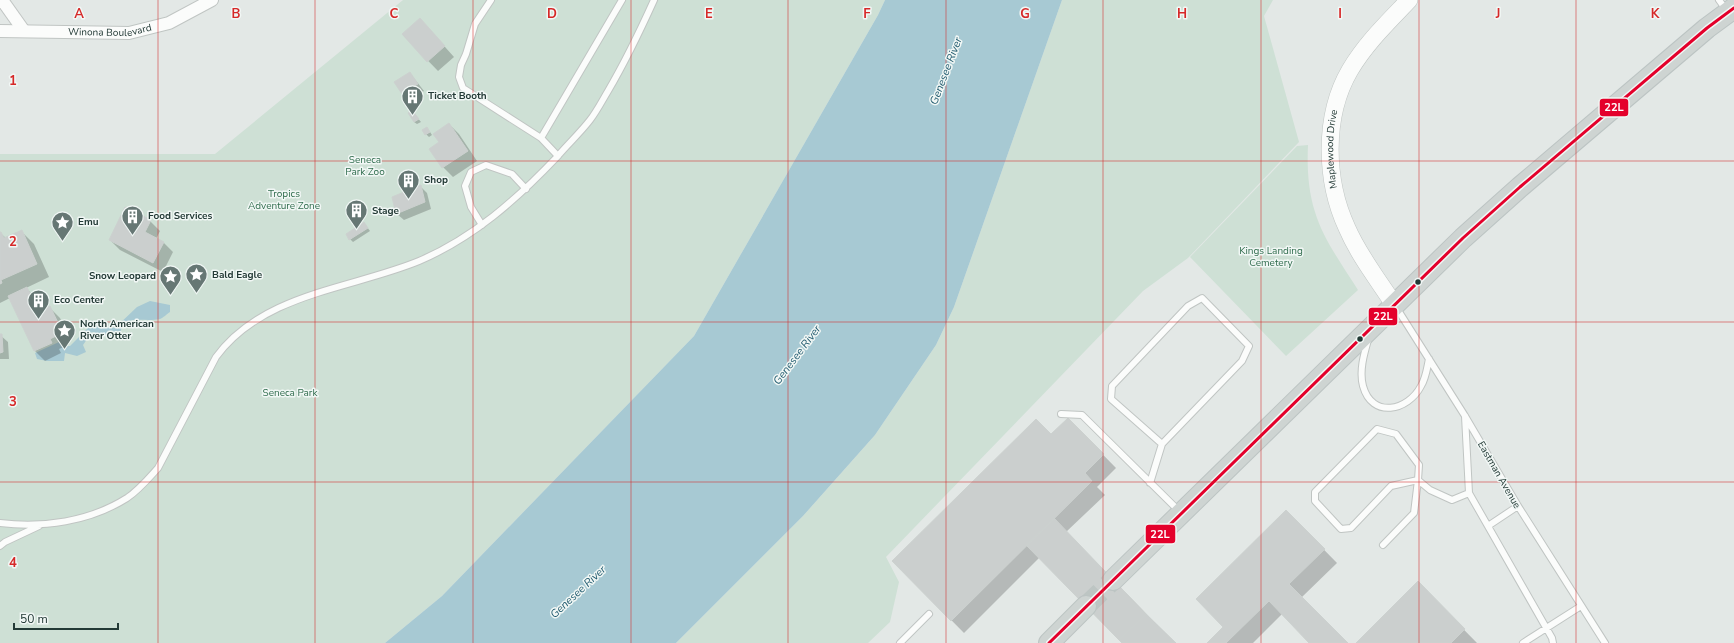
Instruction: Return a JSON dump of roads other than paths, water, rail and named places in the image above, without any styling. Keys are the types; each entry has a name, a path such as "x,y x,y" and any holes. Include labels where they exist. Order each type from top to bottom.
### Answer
{"main road":[{"path":"1113,580 1463,238 1520,186 1727,7"},
{"path":"1049,643 1086,606"}],"street":[{"path":"2,0 24,31"},
{"name":"Winona Boulevard","path":"0,31 129,33 169,23 212,0"},
{"name":"Maplewood Drive","path":"1395,306 1347,229 1335,196 1331,172 1332,128 1341,89 1349,71 1371,40 1409,0"}],"lane":[{"path":"491,0 475,24 461,65 460,77 463,88 541,138 558,156"},
{"path":"541,138 622,0"},
{"path":"0,523 41,525 68,521 94,514 128,497 144,484 158,468 216,357 227,342 255,320 302,298 367,279 418,261 447,248 482,225 526,189 591,119 627,59 654,0"},
{"path":"482,225 471,207 465,186 471,172 486,165 512,174 526,189"},
{"path":"1150,483 1162,444 1242,361 1249,346 1202,298 1188,306 1112,386 1111,399 1162,444"},
{"name":"Eastman Avenue","path":"1395,306 1465,416 1518,506 1605,643"},
{"path":"1370,330 1363,360 1362,378 1367,394 1372,402 1380,407 1389,409 1401,405 1411,399 1421,386 1428,359"},
{"path":"1061,414 1082,415 1181,514"},
{"path":"1465,416 1469,493 1552,638 1553,643"},
{"path":"1383,545 1414,513 1418,480 1419,465 1396,434 1377,429 1315,492 1315,501 1341,529 1351,528 1391,486 1418,480"},
{"path":"1418,480 1430,490 1452,500 1469,493"},
{"path":"1488,526 1518,506"},
{"path":"0,546 41,525"},
{"path":"1523,643 1581,606"},
{"path":"900,643 929,614"}],"water":[{"name":"Genesee River","path":"885,0 1062,0 954,307 936,345 875,435 803,516 676,643 385,643 442,596 694,336 878,15"},
{"path":"150,301 170,305 170,312 160,319 128,321 121,329 118,340 116,337 92,332 83,345 86,352 77,356 65,353 64,361 47,361 37,359 35,353 59,342 64,346 70,346 91,325 115,328 137,307"}],"tunnel":[{"path":"1086,606 1113,580"}],"place":[{"name":"Ticket Booth","path":"413,116"},
{"name":"Shop","path":"409,200"},
{"name":"Stage","path":"357,230"},
{"name":"Food Services","path":"132,236"},
{"name":"Emu","path":"63,242"},
{"name":"Bald Eagle","path":"197,294"},
{"name":"Snow Leopard","path":"171,296"},
{"name":"Eco Center","path":"38,320"},
{"name":"North American River Otter","path":"65,350"}],"park label":[{"name":"Seneca Park Zoo","path":"365,166"},
{"name":"Tropics Adventure Zone","path":"284,200"},
{"name":"Kings Landing Cemetery","path":"1271,256"},
{"name":"Seneca Park","path":"290,393"}]}
